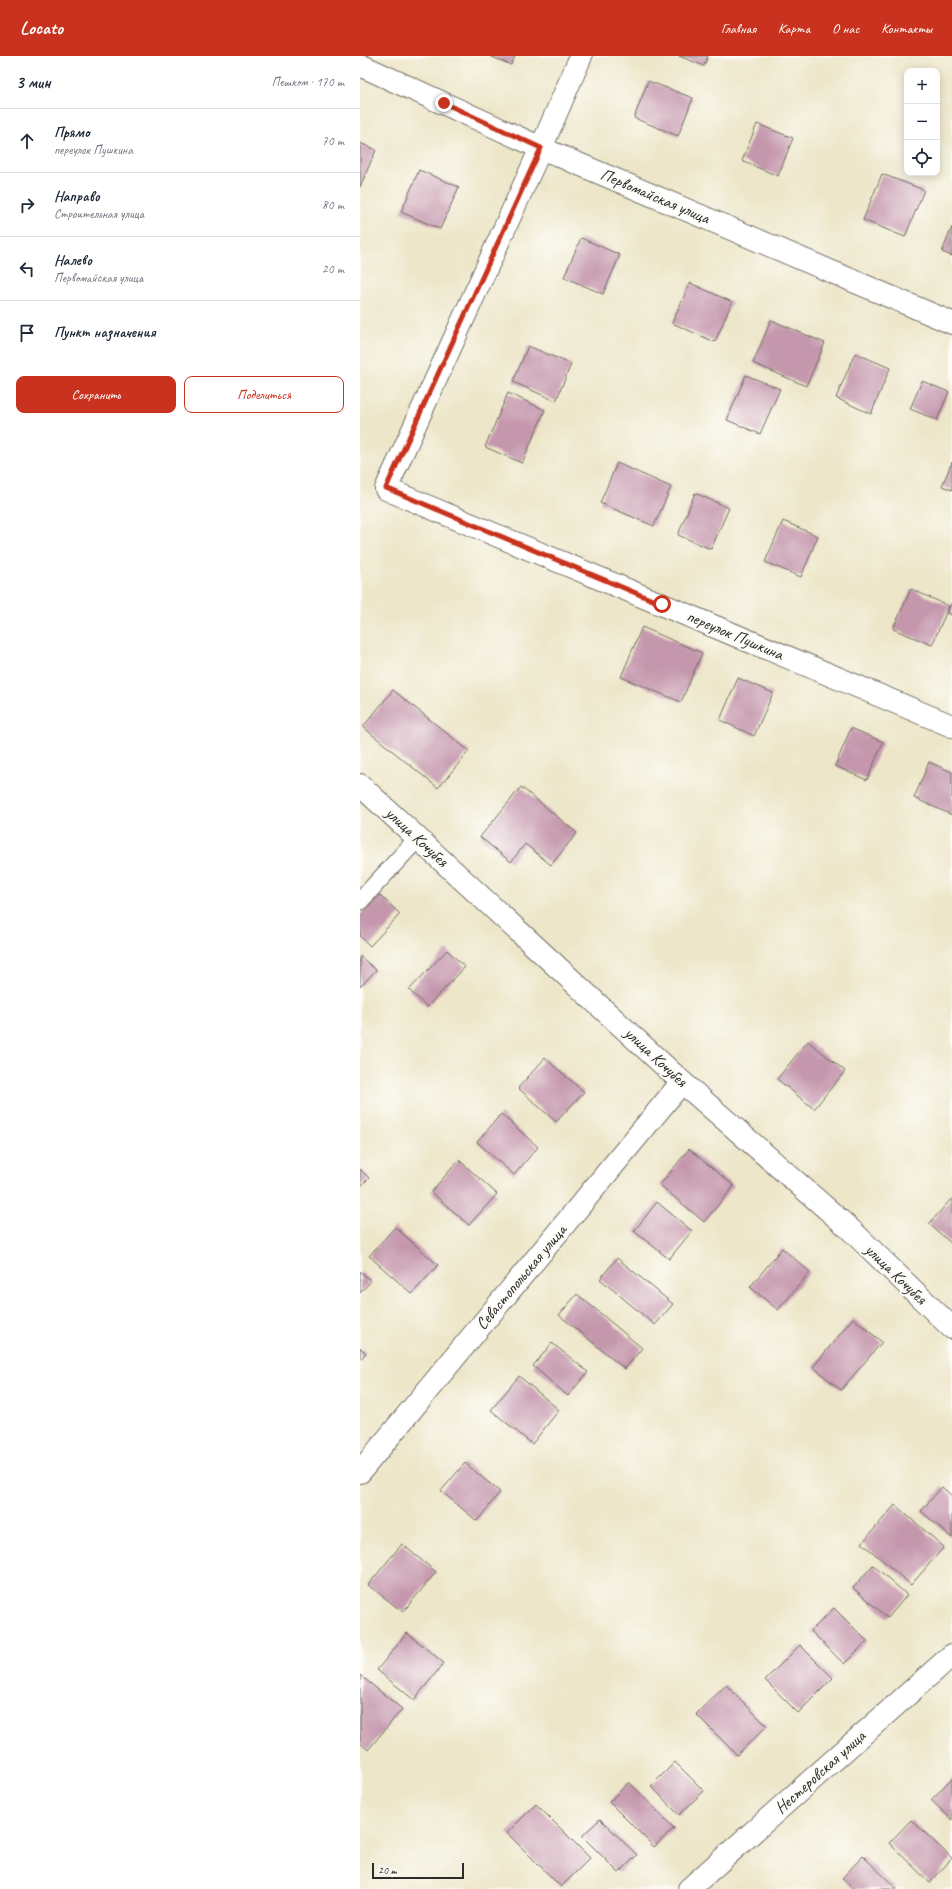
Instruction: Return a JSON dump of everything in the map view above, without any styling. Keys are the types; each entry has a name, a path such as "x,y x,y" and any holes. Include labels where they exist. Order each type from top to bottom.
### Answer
{"street":[{"path":"541,148 580,56"},
{"name":"Первомайская улица","path":"360,65 541,148 952,323"},
{"name":"переулок Пушкина","path":"541,148 386,488 952,726"},
{"name":"улица Кочубея","path":"360,785 682,1082 851,1230 952,1328"},
{"name":"Севастопольская улица","path":"360,1472 682,1082"},
{"name":"Нестеровская улица","path":"689,1889 952,1655"}],"lane":[{"path":"360,901 418,838"}],"building":[{"path":"490,56 515,56 511,65"},
{"path":"679,56 708,56 704,66"},
{"path":"648,81 693,98 678,136 634,118"},
{"path":"757,124 793,138 778,176 742,161"},
{"path":"360,143 376,150 360,187"},
{"path":"419,170 459,187 440,229 401,212"},
{"path":"882,174 924,190 905,237 863,220"},
{"path":"952,227 952,256 942,252"},
{"path":"581,238 620,255 603,294 564,277"},
{"path":"690,283 732,302 715,342 672,323"},
{"path":"771,320 825,343 806,386 753,363"},
{"path":"528,346 571,364 556,401 513,382"},
{"path":"855,353 890,368 871,414 836,398"},
{"path":"746,375 780,389 760,434 727,420"},
{"path":"922,381 949,392 937,420 910,409"},
{"path":"508,393 545,410 522,463 485,447"},
{"path":"952,462 952,490 942,486"},
{"path":"617,463 671,487 654,526 600,503"},
{"path":"695,493 729,508 711,549 678,535"},
{"path":"783,521 818,536 801,577 765,562"},
{"path":"911,589 949,606 932,645 893,629"},
{"path":"952,602 952,615 947,613"},
{"path":"642,627 702,653 681,702 621,677"},
{"path":"738,678 773,693 754,736 720,720"},
{"path":"393,690 469,751 438,788 363,727"},
{"path":"851,728 883,742 867,780 835,766"},
{"path":"929,762 952,772 952,815 914,798"},
{"path":"521,787 577,833 551,865 525,844 511,862 480,837"},
{"path":"380,895 400,914 370,946 360,936 360,916"},
{"path":"447,950 465,967 427,1007 409,990"},
{"path":"360,956 376,970 360,987"},
{"path":"808,1041 845,1071 814,1109 777,1079"},
{"path":"545,1058 584,1092 556,1122 518,1088"},
{"path":"501,1114 538,1147 514,1175 477,1142"},
{"path":"689,1149 734,1186 704,1222 660,1185"},
{"path":"459,1160 497,1194 469,1225 431,1192"},
{"path":"360,1169 369,1178 360,1187"},
{"path":"952,1198 952,1244 929,1224"},
{"path":"657,1202 692,1231 669,1259 634,1231"},
{"path":"395,1227 438,1265 412,1294 369,1256"},
{"path":"782,1248 810,1272 778,1310 750,1287"},
{"path":"617,1258 673,1304 655,1325 600,1279"},
{"path":"360,1271 371,1281 360,1293"},
{"path":"577,1294 642,1348 625,1369 559,1315"},
{"path":"853,1318 882,1342 841,1390 813,1367"},
{"path":"552,1343 588,1372 568,1396 533,1366"},
{"path":"360,1348 366,1353 360,1360"},
{"path":"519,1376 559,1410 532,1444 491,1410"},
{"path":"465,1463 500,1492 477,1521 441,1491"},
{"path":"942,1487 952,1496 952,1538 921,1511"},
{"path":"895,1505 944,1547 911,1585 862,1543"},
{"path":"402,1544 436,1572 403,1612 368,1585"},
{"path":"873,1565 907,1595 888,1618 853,1588"},
{"path":"834,1608 867,1641 844,1664 811,1631"},
{"path":"407,1633 444,1663 414,1700 377,1670"},
{"path":"800,1645 833,1678 798,1713 765,1680"},
{"path":"360,1675 402,1709 368,1750 360,1743"},
{"path":"726,1685 767,1726 737,1755 696,1714"},
{"path":"675,1762 704,1791 679,1815 651,1786"},
{"path":"952,1778 952,1820 931,1800"},
{"path":"629,1782 674,1828 654,1847 609,1802"},
{"path":"536,1804 590,1858 561,1887 507,1833"},
{"path":"600,1819 637,1855 619,1873 582,1836"},
{"path":"911,1820 952,1858 930,1883 889,1843"},
{"path":"863,1856 897,1889 854,1889 842,1878"}],"route":[{"path":"444,103 541,148 386,488 662,604"}]}
